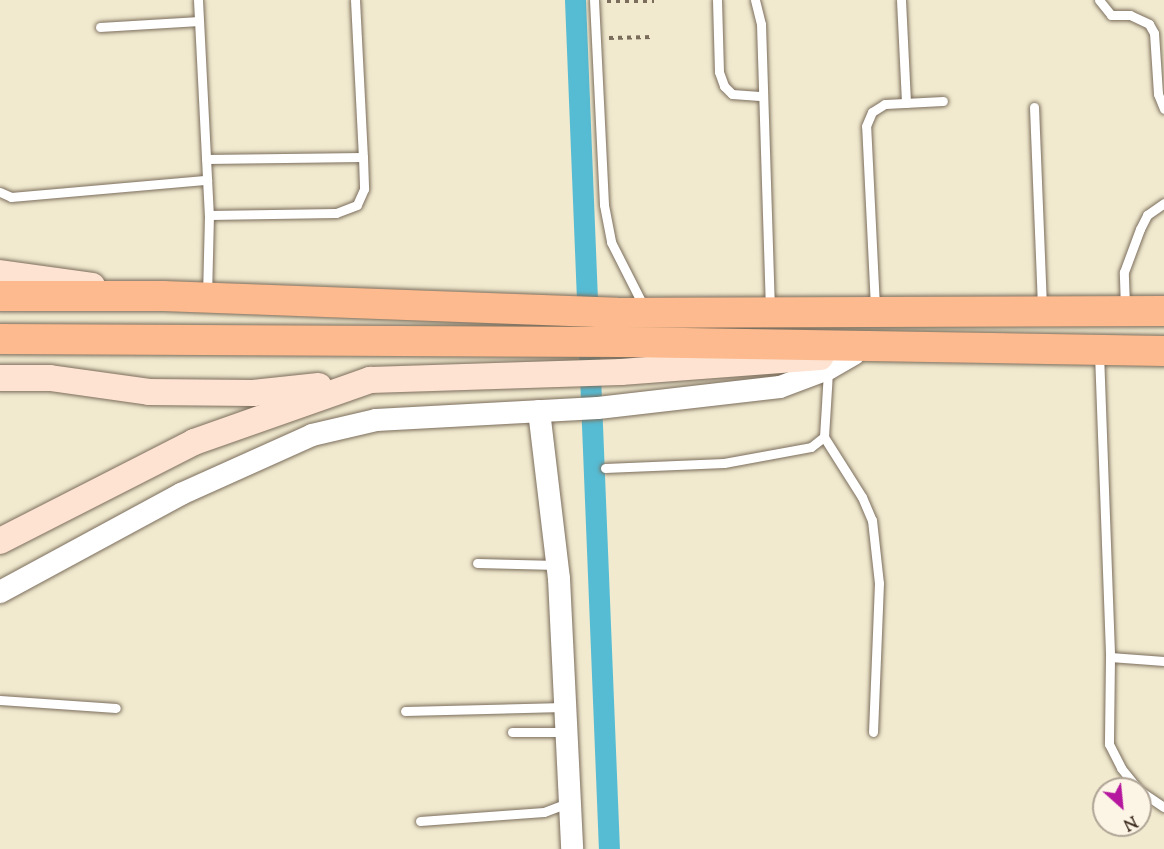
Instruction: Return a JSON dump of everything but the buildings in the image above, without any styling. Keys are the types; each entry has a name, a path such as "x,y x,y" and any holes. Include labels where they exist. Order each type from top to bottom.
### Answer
{"main road":[{"path":"0,273 163,296"},
{"path":"0,296 163,296 617,313 770,310 1164,311"},
{"path":"0,339 624,342 1164,351"},
{"path":"0,378 50,378 149,392 253,393 370,380 621,372 932,347"},
{"path":"0,541 194,442 370,380"}],"street":[{"path":"0,592 181,494 312,435 376,420 598,408 780,387 828,369 854,354"},
{"path":"539,411 557,565 572,849"}],"lane":[{"path":"198,0 209,214 207,298"},
{"path":"209,214 336,213 357,205 364,189 355,0"},
{"path":"717,0 719,72 724,86 732,94 763,96"},
{"path":"755,0 760,24 770,310"},
{"path":"901,0 906,103"},
{"path":"1099,0 1111,15 1130,15 1149,24 1154,33 1158,94 1164,109"},
{"path":"594,1 604,205 611,242 647,312"},
{"path":"100,27 199,21"},
{"path":"876,312 866,126 872,112 885,105 943,101"},
{"path":"1034,107 1042,310"},
{"path":"207,159 363,157"},
{"path":"0,192 11,197 207,180"},
{"path":"1125,310 1124,272 1147,215 1164,203"},
{"path":"1099,350 1110,657 1108,744 1120,768 1128,777"},
{"path":"828,369 824,437 862,497 872,520 879,583 873,732"},
{"path":"605,468 724,463 798,451 824,437"},
{"path":"477,563 557,565"},
{"path":"1110,657 1164,661"},
{"path":"0,699 116,708"},
{"path":"405,711 566,707"},
{"path":"512,732 567,732"},
{"path":"420,821 544,813 570,802"}],"path":[{"path":"594,1 654,1"},
{"path":"596,38 653,37"}],"waterway":[{"path":"575,0 609,849"}]}
